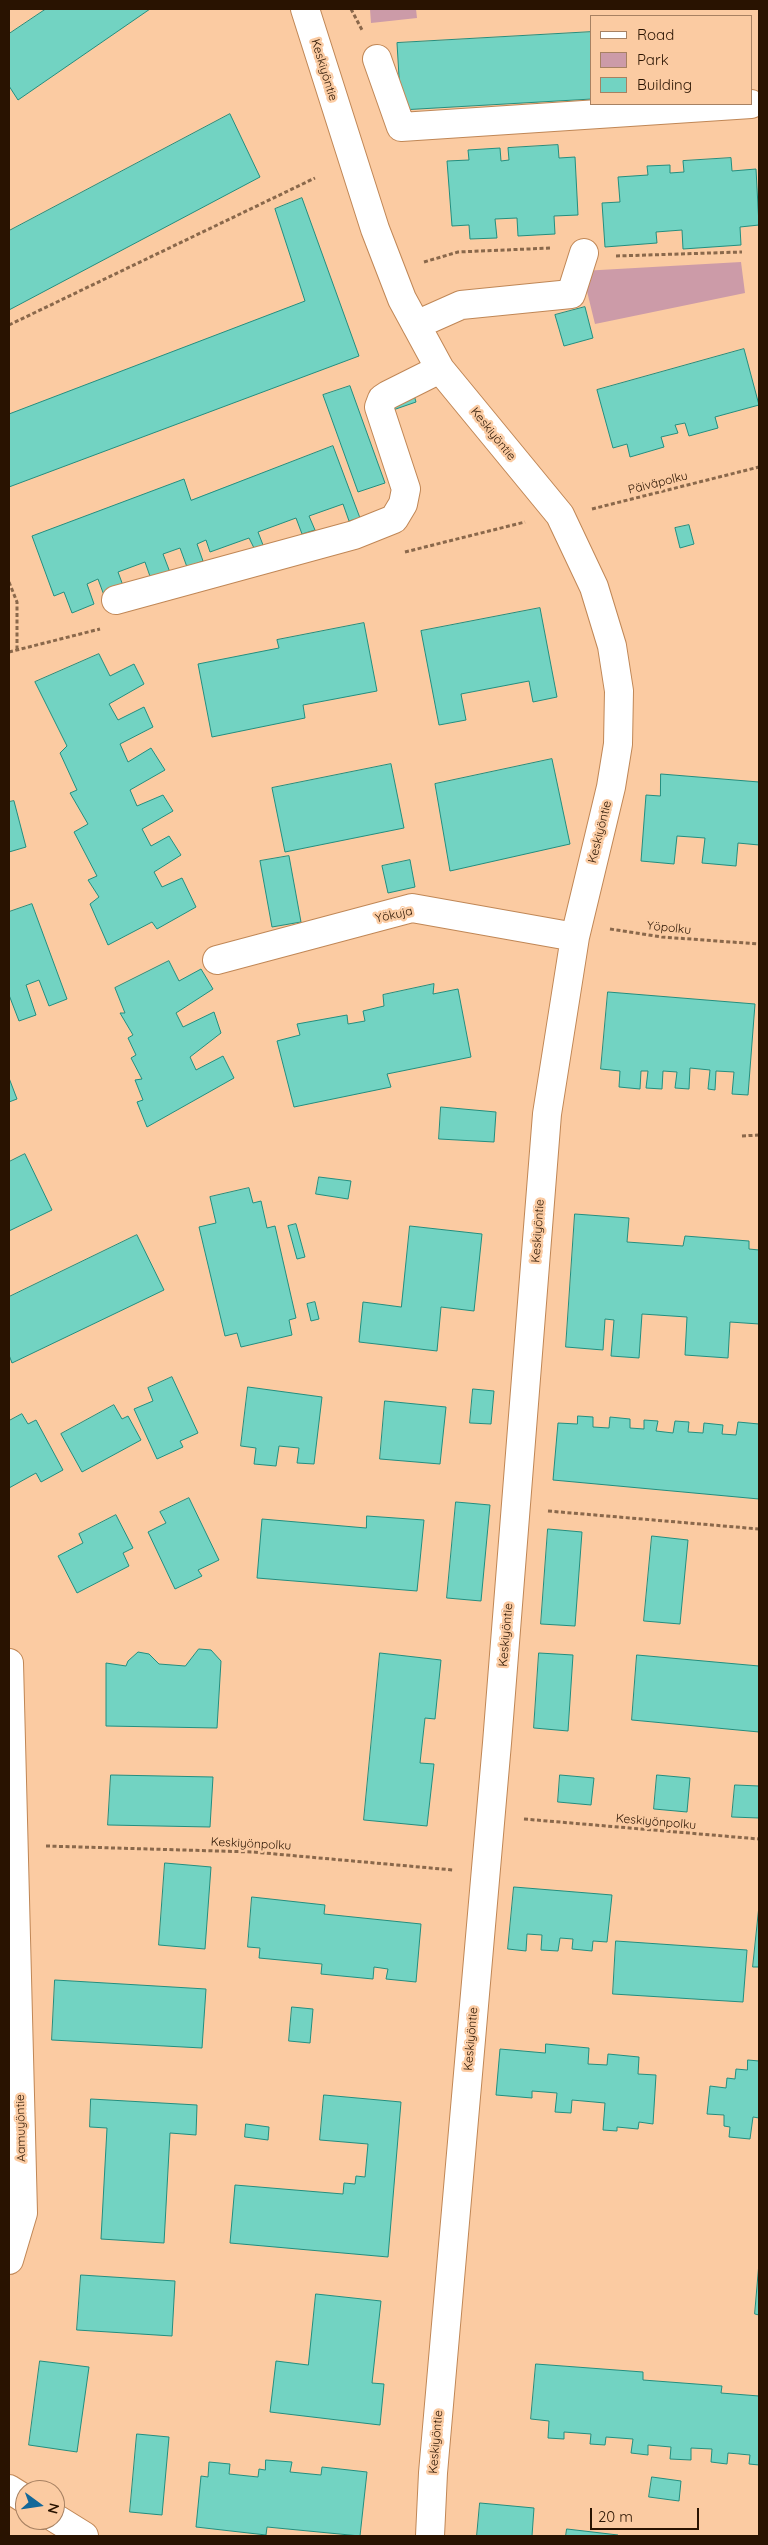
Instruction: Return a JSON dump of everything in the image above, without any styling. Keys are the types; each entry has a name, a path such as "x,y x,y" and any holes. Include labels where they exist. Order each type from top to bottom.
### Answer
{"street":[{"name":"Keskiyöntie","path":"305,9 375,229 402,299 440,369 560,515 594,587 612,646 619,691 618,744 611,787 576,930 547,1114 491,1815 433,2473 430,2536"},
{"path":"377,59 401,126 736,105"},
{"path":"416,325 461,305 571,294 584,253"},
{"path":"116,600 354,535 394,519 403,504 406,489 379,407 382,399 388,394 440,369"},
{"name":"Yökuja","path":"217,960 412,908 576,930"},
{"name":"Aamuyöntie","path":"9,1663 23,2213 9,2260"},
{"path":"65,2524 83,2536"}],"path":[{"path":"9,325 316,178"},
{"name":"Päiväpolku","path":"560,515 759,467"},
{"path":"9,582 17,602 17,650"},
{"name":"Yöpolku","path":"576,930 759,944"},
{"path":"742,1136 759,1135"},
{"path":"566,1513 759,1529"},
{"name":"Keskiyönpolku","path":"491,1815 548,1822 759,1839"},
{"name":"Keskiyönpolku","path":"13,1862 252,1852 486,1873"}],"green space":[{"path":"370,9 416,9 417,18 371,23"},
{"path":"741,262 745,293 595,324 582,271"}],"building":[{"path":"46,9 150,9 18,100 9,86 9,34"},
{"path":"590,32 590,99 401,110 397,43"},
{"path":"230,114 260,177 9,310 9,231"},
{"path":"558,145 559,158 575,157 578,215 554,216 555,234 518,236 517,218 495,219 497,238 470,239 469,225 452,226 447,161 469,160 468,150 500,148 501,161 509,160 508,148"},
{"path":"731,158 732,171 756,169 759,225 740,227 741,245 683,249 682,230 656,232 657,243 605,247 602,203 620,202 618,177 648,175 647,166 670,165 670,173 684,172 683,161"},
{"path":"302,198 359,356 9,487 9,414 305,301 275,209"},
{"path":"585,307 593,338 564,346 555,315"},
{"path":"744,349 759,405 715,417 718,428 689,436 685,423 675,425 678,433 661,437 664,447 630,457 627,444 613,448 597,390"},
{"path":"350,386 385,483 358,492 323,395"},
{"path":"414,395 416,402 393,410 391,404"},
{"path":"333,446 360,518 349,521 343,504 309,516 315,530 302,534 296,518 258,532 263,545 254,548 249,538 210,552 206,540 197,544 203,561 187,567 180,548 163,554 171,575 152,582 145,562 118,572 125,591 105,598 98,579 87,584 94,604 72,613 64,592 54,596 32,536 184,479 191,500"},
{"path":"689,525 694,544 680,548 675,528"},
{"path":"540,608 557,697 533,702 529,681 461,694 466,720 439,725 421,631"},
{"path":"364,623 377,691 303,705 305,718 212,737 198,664 279,648 277,640"},
{"path":"99,654 110,676 134,664 144,684 109,704 118,720 144,707 153,727 120,744 128,762 151,748 165,770 130,790 137,806 163,795 173,811 142,829 151,846 169,836 181,855 154,872 162,887 182,878 196,907 157,929 152,922 108,945 90,904 99,897 88,880 97,876 74,832 88,824 70,793 77,790 60,753 67,746 35,682"},
{"path":"552,759 570,844 450,871 435,784"},
{"path":"391,764 404,828 285,852 272,788"},
{"path":"661,774 759,782 759,845 738,843 736,866 702,863 705,838 677,836 674,864 641,861 646,795 660,796"},
{"path":"14,801 26,847 9,852 9,802"},
{"path":"289,856 301,922 272,927 260,861"},
{"path":"410,860 415,887 388,893 382,866"},
{"path":"32,904 67,999 49,1006 39,980 26,985 36,1015 19,1021 9,995 9,912"},
{"path":"169,961 179,981 201,969 213,989 176,1013 183,1027 214,1012 221,1033 190,1057 196,1070 223,1056 234,1078 147,1127 137,1102 143,1100 135,1080 142,1079 131,1058 136,1055 128,1038 133,1035 120,1013 125,1013 115,988"},
{"path":"434,984 433,994 458,989 471,1057 387,1074 391,1087 294,1107 277,1041 300,1035 297,1024 347,1015 348,1024 365,1021 363,1011 384,1006 383,995"},
{"path":"608,992 755,1004 748,1095 732,1094 734,1072 716,1071 715,1090 708,1089 710,1070 690,1068 689,1089 675,1088 677,1072 663,1071 662,1089 646,1088 648,1071 641,1071 640,1089 619,1087 620,1071 601,1069"},
{"path":"9,1078 17,1099 9,1102"},
{"path":"441,1107 496,1112 494,1142 439,1139"},
{"path":"25,1154 52,1210 9,1231 9,1162"},
{"path":"319,1177 351,1181 348,1199 316,1194"},
{"path":"249,1188 253,1203 261,1201 267,1228 275,1226 296,1318 289,1320 292,1335 241,1347 237,1333 225,1336 199,1227 216,1223 210,1197"},
{"path":"575,1214 629,1218 627,1242 683,1246 685,1236 749,1241 749,1249 759,1250 759,1324 730,1322 728,1358 685,1355 687,1317 642,1314 639,1358 611,1356 614,1320 605,1319 603,1350 566,1347"},
{"path":"296,1224 305,1257 297,1259 288,1226"},
{"path":"410,1226 482,1234 474,1311 441,1307 437,1351 359,1342 363,1302 401,1307"},
{"path":"137,1235 164,1290 12,1363 9,1355 9,1297"},
{"path":"315,1302 319,1319 311,1321 307,1304"},
{"path":"172,1377 198,1433 180,1441 183,1447 157,1459 134,1409 153,1401 148,1388"},
{"path":"248,1387 322,1397 314,1464 297,1463 299,1448 279,1446 276,1466 254,1464 256,1448 241,1446"},
{"path":"473,1389 494,1391 491,1424 470,1423"},
{"path":"385,1401 446,1407 440,1464 380,1459"},
{"path":"114,1405 122,1419 128,1416 141,1440 82,1472 61,1434"},
{"path":"22,1414 28,1424 36,1420 63,1470 41,1482 36,1473 9,1488 9,1421"},
{"path":"578,1416 593,1417 593,1427 609,1428 610,1417 630,1419 630,1428 644,1429 644,1420 658,1421 656,1431 673,1433 675,1421 689,1422 688,1432 703,1433 704,1423 723,1425 722,1434 736,1435 738,1422 759,1424 759,1499 553,1480 558,1423 577,1424"},
{"path":"189,1498 219,1560 198,1570 202,1576 175,1589 148,1532 166,1523 160,1512"},
{"path":"456,1502 490,1505 481,1601 447,1598"},
{"path":"116,1515 133,1548 123,1553 129,1566 77,1593 58,1556 83,1543 79,1534"},
{"path":"367,1516 424,1520 417,1591 257,1578 262,1519 366,1528"},
{"path":"548,1529 582,1532 575,1626 541,1624"},
{"path":"652,1536 688,1540 680,1624 644,1621"},
{"path":"199,1649 211,1650 221,1661 217,1728 106,1726 106,1663 126,1666 128,1661 138,1652 149,1654 159,1664 185,1666"},
{"path":"380,1653 441,1660 435,1719 425,1718 420,1763 434,1764 427,1826 364,1820"},
{"path":"539,1653 573,1655 568,1731 534,1728"},
{"path":"637,1655 759,1666 759,1732 632,1720"},
{"path":"111,1775 213,1777 210,1827 108,1825"},
{"path":"560,1775 594,1778 591,1805 558,1802"},
{"path":"657,1775 690,1778 687,1812 654,1809"},
{"path":"735,1785 759,1786 759,1818 732,1817"},
{"path":"165,1863 211,1867 205,1949 159,1945"},
{"path":"514,1887 612,1895 607,1942 593,1941 592,1951 572,1949 573,1939 560,1938 558,1951 541,1950 542,1935 527,1934 526,1951 508,1949"},
{"path":"252,1897 325,1905 324,1914 421,1924 416,1982 386,1979 388,1969 374,1967 373,1979 321,1974 322,1964 259,1958 260,1948 248,1947"},
{"path":"759,1906 759,1967 753,1967"},
{"path":"616,1941 747,1950 743,2002 613,1994"},
{"path":"55,1980 206,1989 202,2048 52,2040"},
{"path":"292,2007 313,2009 310,2043 289,2041"},
{"path":"546,2044 589,2048 588,2064 607,2065 608,2054 639,2057 638,2074 656,2075 653,2124 639,2122 638,2129 617,2127 617,2131 603,2130 605,2103 572,2100 571,2113 555,2112 557,2093 532,2091 532,2098 496,2095 500,2049 545,2053"},
{"path":"748,2060 759,2061 759,2118 753,2117 750,2139 729,2137 730,2127 724,2126 724,2115 707,2114 710,2086 726,2088 727,2078 735,2079 736,2069 747,2070"},
{"path":"324,2095 401,2102 388,2257 230,2243 235,2185 343,2194 344,2183 355,2184 356,2176 365,2177 368,2144 320,2140"},
{"path":"91,2099 197,2105 196,2135 170,2133 164,2243 101,2239 107,2128 90,2127"},
{"path":"246,2124 269,2127 268,2140 245,2137"},
{"path":"759,2263 759,2315 755,2314"},
{"path":"81,2275 175,2281 172,2336 77,2330"},
{"path":"316,2294 381,2301 372,2383 384,2384 380,2425 270,2412 276,2361 308,2365"},
{"path":"40,2361 89,2367 77,2452 29,2445"},
{"path":"536,2364 643,2372 643,2380 722,2386 721,2393 759,2396 759,2465 749,2464 750,2455 728,2453 727,2464 711,2462 712,2449 691,2448 691,2460 670,2459 671,2447 648,2445 648,2455 631,2453 633,2439 606,2437 605,2445 590,2444 591,2434 564,2432 564,2439 548,2438 549,2421 531,2419"},
{"path":"137,2434 169,2437 162,2515 130,2512"},
{"path":"266,2460 292,2462 290,2472 321,2475 322,2467 367,2472 360,2536 267,2527 266,2535 196,2527 201,2476 208,2477 209,2462 230,2464 229,2474 258,2477 259,2469 265,2470"},
{"path":"652,2477 681,2481 679,2501 649,2497"},
{"path":"480,2503 534,2508 532,2536 477,2536"},
{"path":"567,2529 618,2535 618,2536 566,2536"}]}
